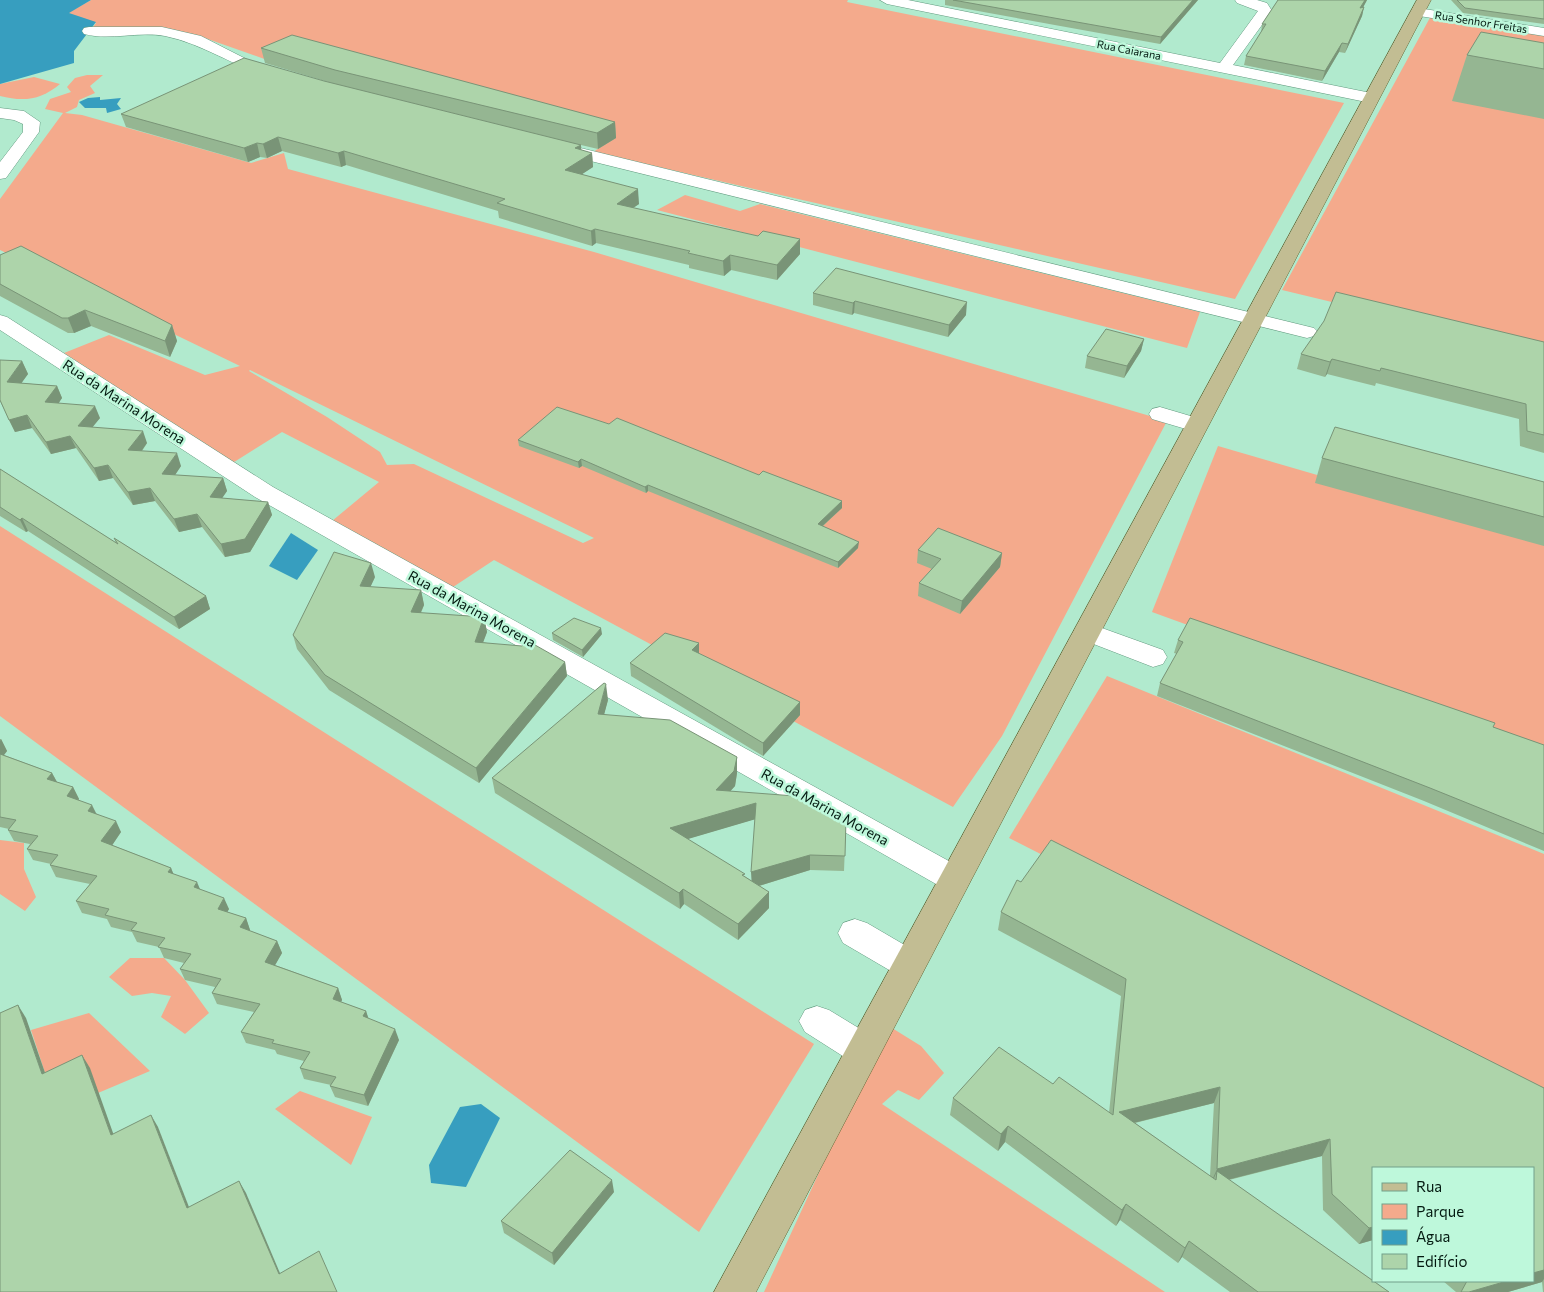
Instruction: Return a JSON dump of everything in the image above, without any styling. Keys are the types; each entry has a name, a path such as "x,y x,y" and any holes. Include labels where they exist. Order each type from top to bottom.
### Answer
{"main road":[{"path":"734,1292 862,1049 1088,632 1196,425 1421,6"}],"street":[{"name":"Rua Caiarana","path":"887,0 1371,98"},
{"path":"1223,68 1265,11 1262,6 1242,0"},
{"name":"Rua Senhor Freitas","path":"1421,6 1544,32"},
{"path":"89,31 162,31 196,39 243,63 288,76"},
{"path":"0,113 18,115 32,122 31,132 0,174"},
{"path":"539,142 1307,332"},
{"name":"Rua da Marina Morena","path":"0,321 190,446 264,492 954,879"},
{"path":"1160,414 1196,425"},
{"path":"1088,632 1153,657"},
{"path":"855,934 908,964"},
{"path":"817,1021 862,1049"}],"green space":[{"path":"91,0 848,0 847,2 1344,103 1235,299 593,152 615,138 270,61 202,37 162,29 93,27 96,23 68,13"},
{"path":"1432,14 1544,32 1544,353 1282,290"},
{"path":"87,75 103,75 90,86 95,93 79,100 77,107 65,113 82,115 251,163 284,153 288,169 594,252 1167,421 1002,736 953,807 494,560 450,589 332,521 379,482 282,432 231,464 64,353 109,335 205,375 240,366 0,250 0,199 63,113 45,109 50,99 71,92 67,87 75,78","holes":["250,370 594,538 583,543 414,464 387,465 380,452"]},
{"path":"34,77 60,84 46,93 32,98 17,99 0,96 0,84"},
{"path":"685,195 740,211 760,204 1200,312 1187,348 657,210"},
{"path":"1218,446 1544,541 1544,755 1152,612"},
{"path":"0,526 814,1044 699,1232 0,716"},
{"path":"1107,676 1544,854 1544,1110 1009,838"},
{"path":"0,840 24,843 24,869 36,897 25,911 0,894"},
{"path":"130,958 164,958 185,980 209,1013 185,1034 161,1017 171,996 152,993 132,996 109,977"},
{"path":"89,1013 150,1071 98,1093 47,1079 31,1030"},
{"path":"892,1028 921,1046 944,1073 919,1100 898,1090 882,1104 1165,1292 764,1292 858,1088"},
{"path":"300,1091 372,1117 351,1165 275,1109"}],"water":[{"path":"0,0 91,0 69,13 96,22 74,51 74,63 0,84"},
{"path":"100,97 100,100 121,98 117,104 121,109 107,113 106,108 85,108 79,102 88,98"},
{"path":"291,533 318,550 297,580 269,566"},
{"path":"481,1104 500,1118 466,1187 431,1183 429,1165 460,1107"}],"building":[{"path":"953,0 1193,0 1161,37"},
{"path":"1278,0 1365,0 1360,8 1364,7 1348,44 1342,43 1325,71 1246,56 1266,24 1262,24"},
{"path":"1457,0 1544,0 1544,19 1465,8"},
{"path":"1481,32 1544,43 1544,69 1467,55"},
{"path":"292,35 615,122 597,133 335,70 261,48"},
{"path":"244,58 324,81 581,145 575,148 592,153 565,170 638,189 617,204 758,236 763,231 800,239 777,265 730,255 723,261 688,253 690,251 595,229 591,231 497,203 505,199 344,151 338,153 278,137 263,144 257,143 244,148 121,114"},
{"path":"21,246 172,325 165,341 85,310 68,318 62,318 0,284 0,255"},
{"path":"836,268 967,302 949,325 855,301 853,303 813,293"},
{"path":"1336,292 1544,342 1544,435 1527,431 1526,404 1381,368 1380,371 1332,359 1330,362 1301,354 1324,321"},
{"path":"1106,329 1144,339 1127,366 1087,356"},
{"path":"0,360 22,361 7,382 57,386 45,402 95,406 78,426 143,431 128,450 177,453 162,474 223,478 210,497 268,502 245,539 221,544 197,514 174,519 150,488 128,492 108,465 94,468 70,436 46,442 27,415 9,420 0,400"},
{"path":"557,407 609,424 617,418 759,475 763,471 842,501 818,524 859,542 838,562 648,485 645,487 581,459 578,462 518,440"},
{"path":"1335,427 1544,482 1544,517 1322,458"},
{"path":"0,469 118,544 114,538 206,596 174,617 22,518 20,520 0,507"},
{"path":"938,528 1002,553 962,601 919,583 941,559 918,550"},
{"path":"334,552 371,563 360,586 421,590 411,612 484,617 475,642 522,646 528,641 565,662 476,768 325,675 293,635"},
{"path":"574,618 601,628 582,650 552,633"},
{"path":"1190,618 1495,723 1493,727 1544,745 1544,834 1160,683 1183,642 1178,640"},
{"path":"665,633 699,643 692,650 800,702 763,743 630,663"},
{"path":"604,683 606,684 598,714 670,720 737,757 734,771 716,790 808,797 811,799 810,803 819,804 846,819 845,856 810,855 751,872 756,803 670,828 745,874 742,875 769,892 738,924 683,889 679,893 492,778"},
{"path":"0,754 52,773 47,779 73,787 67,796 92,805 88,811 116,821 101,841 171,868 168,872 197,882 194,887 224,898 218,909 246,918 240,927 277,941 265,962 338,988 333,999 366,1011 363,1016 395,1029 364,1095 330,1086 336,1077 300,1068 310,1052 272,1043 274,1040 241,1032 260,1004 212,993 221,979 180,969 191,954 158,947 165,938 131,930 137,923 105,915 109,909 76,901 97,876 50,865 58,855 27,849 38,836 8,830 16,820 0,817"},
{"path":"1051,840 1544,1088 1544,1270 1534,1273 1534,1167 1372,1167 1372,1227 1369,1228 1332,1194 1330,1139 1217,1169 1220,1087 1119,1112 1216,1180 1217,1171 1372,1280 1372,1282 1389,1292 1258,1292 1189,1241 1185,1248 1126,1204 1122,1210 1008,1126 1001,1134 953,1098 999,1047 1053,1084 1059,1077 1113,1115 1126,979 1001,912 1017,880 1021,882"},
{"path":"18,1005 42,1074 82,1055 111,1135 151,1115 187,1208 239,1181 279,1274 319,1251 337,1292 0,1292 0,1013"},
{"path":"570,1150 612,1180 552,1253 501,1221"},
{"path":"1466,1282 1504,1282 1469,1292 1461,1292"}]}
